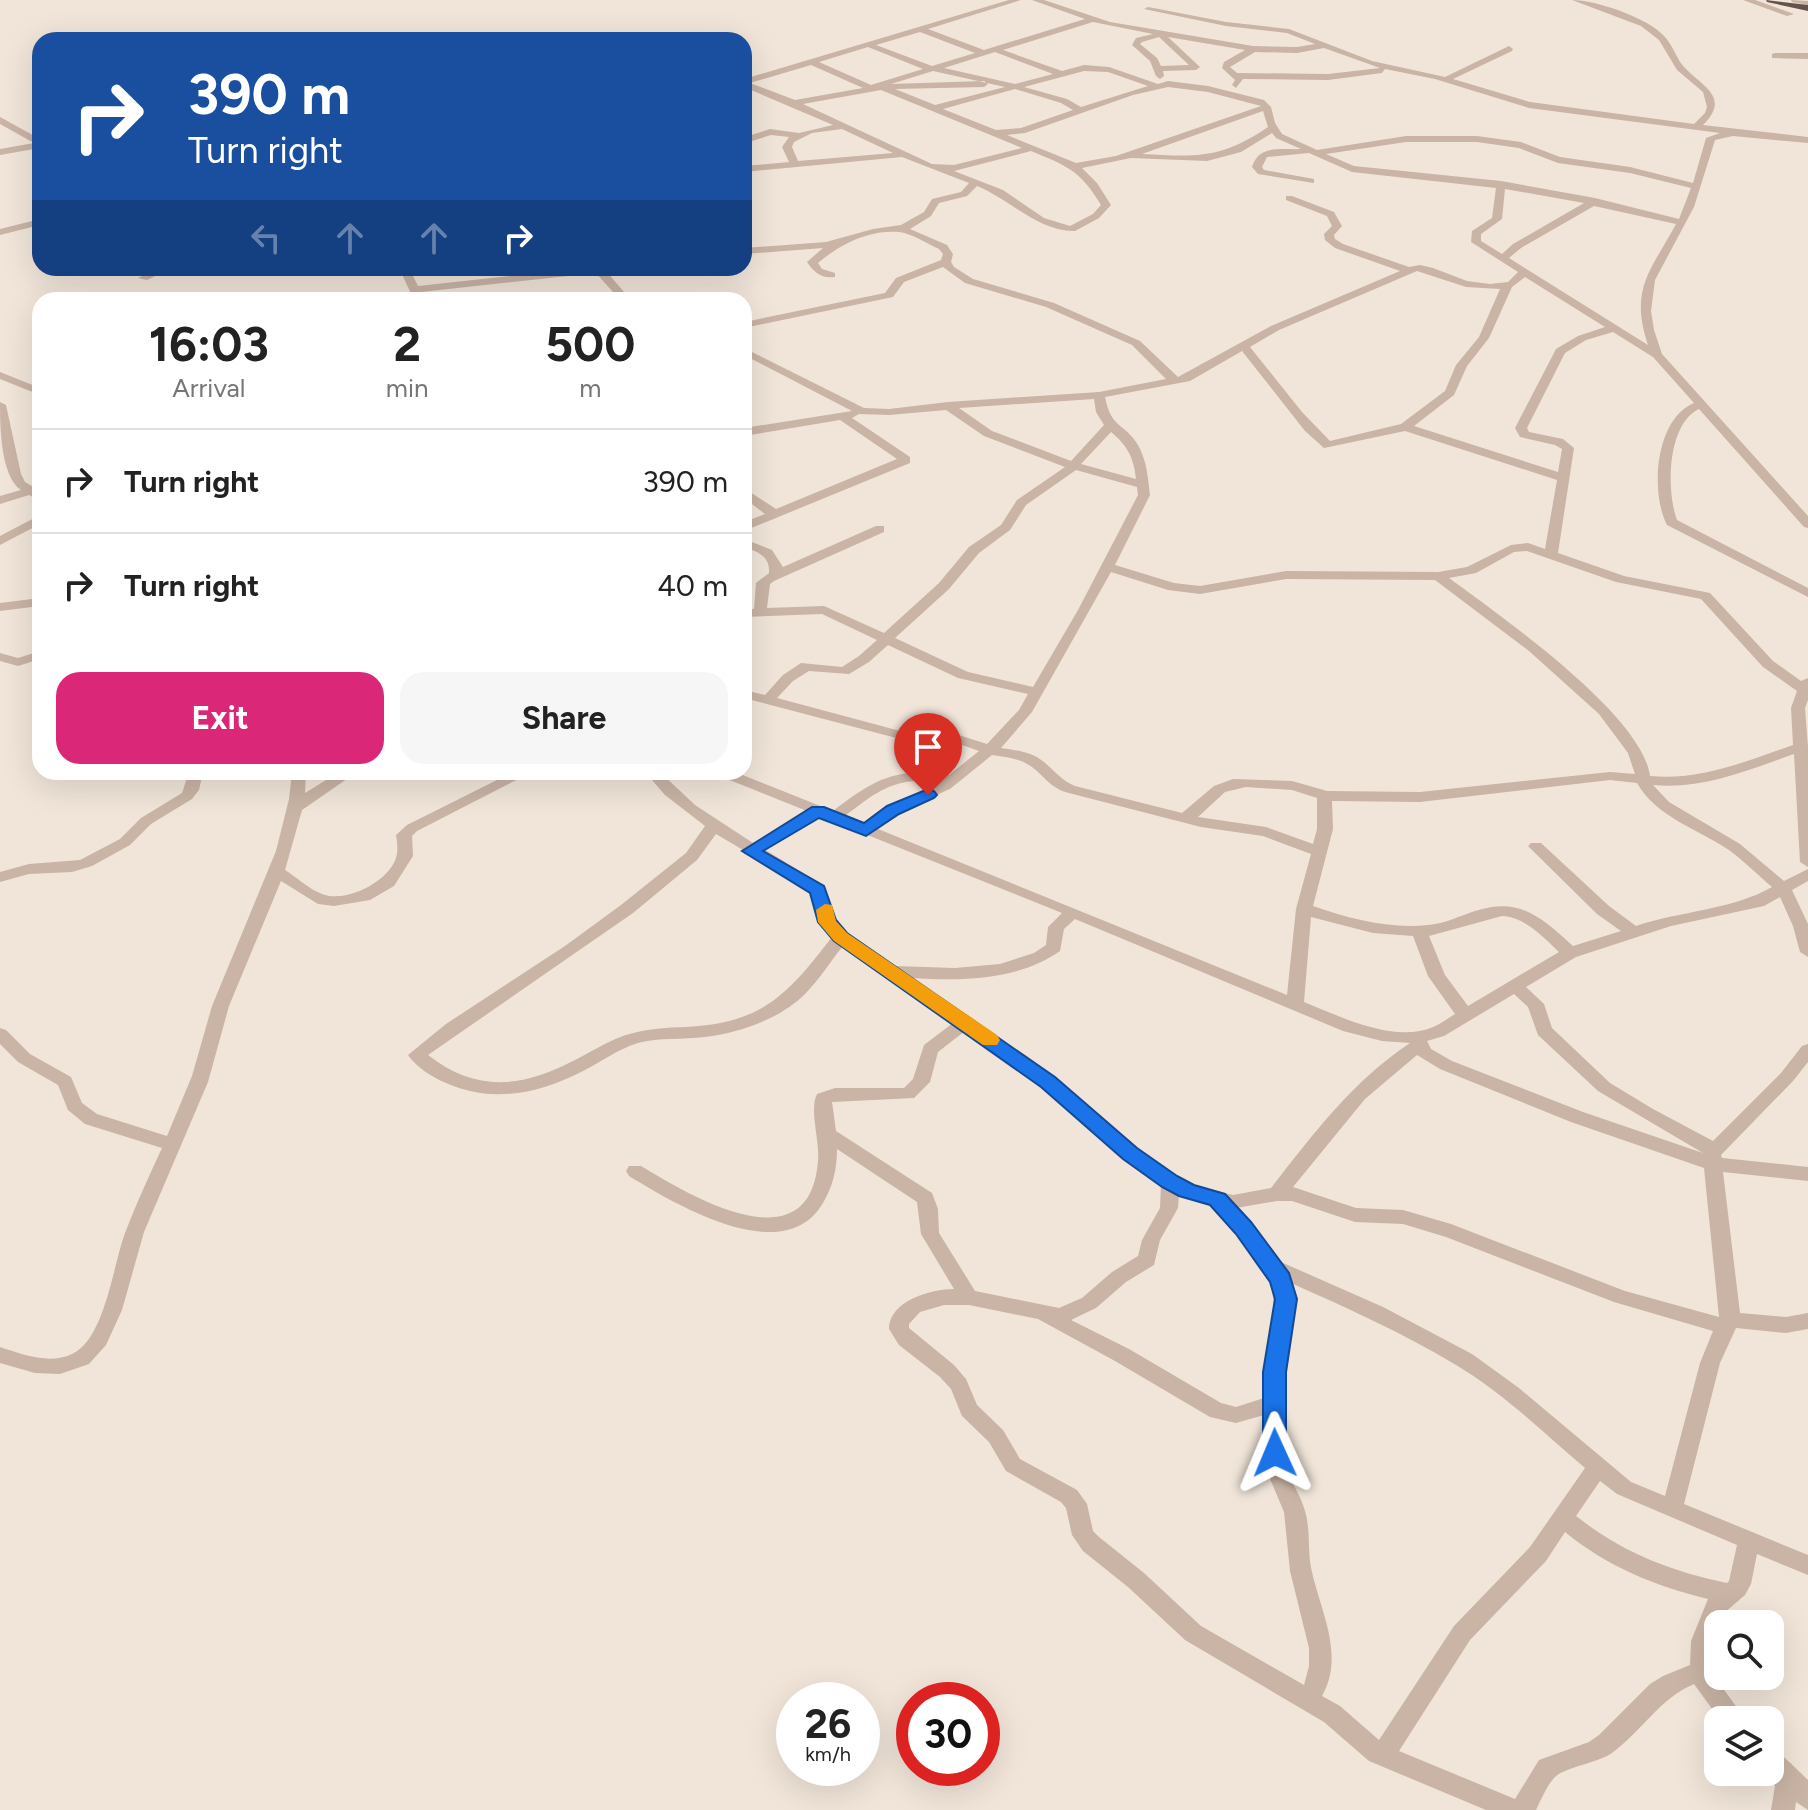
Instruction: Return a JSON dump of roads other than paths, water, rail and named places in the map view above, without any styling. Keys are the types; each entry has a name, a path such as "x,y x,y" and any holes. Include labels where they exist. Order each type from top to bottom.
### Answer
{"highway":[{"path":"1771,0 1808,6"}],"street":[{"path":"752,80 1017,0"},
{"path":"1036,0 1108,24"},
{"path":"1146,4 1166,0"},
{"path":"1576,0 1644,24 1662,38 1680,68 1707,91 1711,107 1709,114 1695,128"},
{"path":"1747,0 1790,14"},
{"path":"1795,0 1808,6"},
{"path":"1146,4 1208,19 1289,31 1357,59 1545,109 1808,140"},
{"path":"1146,4 1162,33 1196,67 1160,69"},
{"path":"794,103 875,87 1094,19"},
{"path":"1160,86 1160,69 1136,45 1139,40 1208,19"},
{"path":"1078,24 1108,24 1253,49 1297,50 1324,45"},
{"path":"922,30 981,53"},
{"path":"869,45 929,68 963,73 1064,101 1082,111"},
{"path":"994,49 1059,73"},
{"path":"1253,49 1227,64 1226,68 1237,76 1328,77 1393,68"},
{"path":"1445,80 1509,49"},
{"path":"921,104 963,73 981,53"},
{"path":"1775,56 1808,56"},
{"path":"752,86 844,126 900,155 1000,192 1040,220 1071,229 1096,216 1106,205 1094,185 1075,166 810,61"},
{"path":"932,109 1059,73 1096,68 1160,86 1227,92 1261,102 1267,107 1273,128 1279,136 1359,171 1501,184 1595,201 1681,222"},
{"path":"1227,92 1239,82 1237,76"},
{"path":"875,87 998,83"},
{"path":"997,133 1022,131 1160,86"},
{"path":"1075,166 1101,164 1129,156 1267,107"},
{"path":"0,120 32,139"},
{"path":"1223,122 1251,144 1260,157"},
{"path":"752,137 761,134 798,135 844,126"},
{"path":"1129,156 1220,158 1251,144 1273,128"},
{"path":"1657,355 1647,320 1647,278 1681,222 1711,138 1726,133 1755,135"},
{"path":"795,165 787,147 790,140 798,135"},
{"path":"1311,181 1260,172 1257,165 1260,157 1269,153 1316,152 1406,139 1477,139 1521,145 1540,150 1558,160 1630,170 1695,186"},
{"path":"1251,144 1291,142"},
{"path":"0,152 32,146"},
{"path":"941,168 968,165 1032,148"},
{"path":"752,169 900,155"},
{"path":"752,250 835,243 873,232 904,228 928,214 935,201 964,194 974,184"},
{"path":"1501,184 1497,219 1473,236 1476,242 1657,355 1808,524"},
{"path":"1289,198 1331,214 1337,226 1329,234 1330,240 1339,246 1408,270"},
{"path":"1502,259 1517,246 1595,201"},
{"path":"0,232 32,224"},
{"path":"904,228 943,247 948,254 946,262 950,269 969,281 1050,305 1141,346 1161,370 1177,382"},
{"path":"831,275 818,271 812,262 835,243"},
{"path":"752,323 889,295 900,280 946,262"},
{"path":"752,433 862,411 889,412 1099,395 1177,382 1206,369 1242,344 1408,270 1425,268 1460,282 1507,286 1516,282 1523,273"},
{"path":"143,278 148,276"},
{"path":"439,292 548,276"},
{"path":"603,276 618,292"},
{"path":"1242,344 1325,443 1334,445 1405,427 1450,393 1462,365 1484,338 1507,286"},
{"path":"1551,554 1564,478 1566,445 1524,434 1521,428 1560,351 1582,338 1611,329"},
{"path":"752,355 862,411"},
{"path":"0,375 32,389"},
{"path":"866,830 893,810 939,790 1016,724 1085,610 1144,495 1143,478 1131,443 1110,425 1102,412 1099,395"},
{"path":"0,405 15,474 32,492"},
{"path":"948,405 972,424 1072,467 1119,478 1143,478"},
{"path":"1700,405 1682,415 1666,455 1667,506 1671,522 1808,593"},
{"path":"752,524 906,460 842,416"},
{"path":"768,700 788,678 806,666 844,671 864,659 944,586 974,550 1006,527 1021,503 1072,467 1110,425"},
{"path":"1405,427 1564,478"},
{"path":"0,500 32,494"},
{"path":"752,498 774,514"},
{"path":"0,541 32,525"},
{"path":"759,613 763,583 776,574 880,529"},
{"path":"752,547 773,556 777,565 776,574"},
{"path":"1106,566 1173,587 1200,590 1286,575 1438,576 1480,567 1511,549 1528,547 1621,579 1705,596 1768,664 1805,686 1798,708 1803,743 1808,862"},
{"path":"1438,576 1534,648 1604,711 1635,752 1643,781 1650,793 1664,805 1735,847 1784,889 1801,926 1808,952"},
{"path":"0,607 32,603"},
{"path":"752,613 824,610 963,675 1036,692"},
{"path":"0,657 18,662 32,658"},
{"path":"752,696 904,736 960,739 989,750 1032,759 1055,783 1070,789 1185,817 1266,832 1320,852"},
{"path":"1185,817 1198,812 1219,789 1235,783 1303,788 1316,790 1324,796 1420,797 1610,776 1643,781 1714,775 1803,743"},
{"path":"750,851 826,814 890,777 912,775 952,780"},
{"path":"0,877 44,866 72,867 125,842 146,821 187,796 194,780"},
{"path":"0,1355 49,1367 68,1363 91,1352 107,1319 133,1236 174,1145 184,1111 200,1081 212,1032 231,978 276,871 296,807 298,780"},
{"path":"296,807 335,780"},
{"path":"276,871 307,893 327,901 373,892 388,882 405,856 404,835 412,828 509,780"},
{"path":"660,780 686,808 712,827 818,890 827,922 841,937 966,1022 1067,1096 1130,1154 1186,1191 1217,1200 1253,1200 1293,1194 1355,1215 1403,1217 1451,1231 1621,1297 1728,1324 1786,1325 1808,1321"},
{"path":"742,780 1073,912 1349,1027 1417,1043 1432,1059 1490,1084 1714,1156 1808,1174"},
{"path":"1295,1004 1304,909 1325,829 1324,796"},
{"path":"712,827 706,841 695,853 634,905 589,938 443,1032 417,1055 448,1079 462,1085 497,1089 532,1084 633,1039 717,1029 784,1003 796,993 841,937"},
{"path":"1536,846 1603,910 1635,933"},
{"path":"1277,1194 1361,1091 1417,1043 1570,953 1668,921 1758,902 1808,874"},
{"path":"1304,909 1368,927 1419,930 1441,928 1499,910 1510,911 1534,922 1570,953"},
{"path":"888,970 946,974 1027,963 1054,947 1056,927 1073,912"},
{"path":"1419,930 1425,956 1435,976 1466,1015"},
{"path":"1514,985 1536,1004 1544,1031 1604,1087 1714,1156"},
{"path":"635,1171 682,1200 742,1222 786,1225 797,1222 816,1204 827,1169 823,1098 835,1094 908,1094 921,1082 930,1049 966,1022"},
{"path":"0,1034 24,1058 65,1081 74,1106 91,1119 174,1145"},
{"path":"1672,1510 1710,1363 1728,1324 1726,1260 1714,1156 1808,1050"},
{"path":"827,1134 925,1198 929,1209 930,1234 969,1297"},
{"path":"1170,1181 1169,1208 1151,1240 1147,1260 1119,1277 1089,1303 1060,1316 969,1297 926,1301 899,1321 899,1329 906,1339 947,1371 959,1385 969,1410 996,1436 1013,1465 1060,1489 1076,1504 1083,1535 1101,1553 1136,1580 1193,1633 1308,1699 1345,1723 1365,1744 1383,1755 1511,1810 1524,1807 1547,1768 1596,1750 1658,1692 1701,1671"},
{"path":"1217,1200 1244,1228 1281,1279 1286,1299 1274,1372 1276,1466 1297,1519 1298,1556 1309,1593 1322,1666 1318,1688 1308,1699"},
{"path":"1271,1266 1376,1312 1465,1360 1512,1394 1624,1488 1808,1565"},
{"path":"1044,1315 1122,1355 1217,1411 1236,1415 1274,1403"},
{"path":"1383,1755 1462,1633 1538,1554 1597,1468"},
{"path":"1564,1519 1601,1549 1635,1567 1674,1582 1731,1594"},
{"path":"1721,1706 1701,1671 1702,1641 1714,1608 1731,1594 1743,1577 1748,1542"},
{"path":"1784,1773 1808,1798"},
{"path":"1783,1810 1787,1784 1784,1779"}]}
